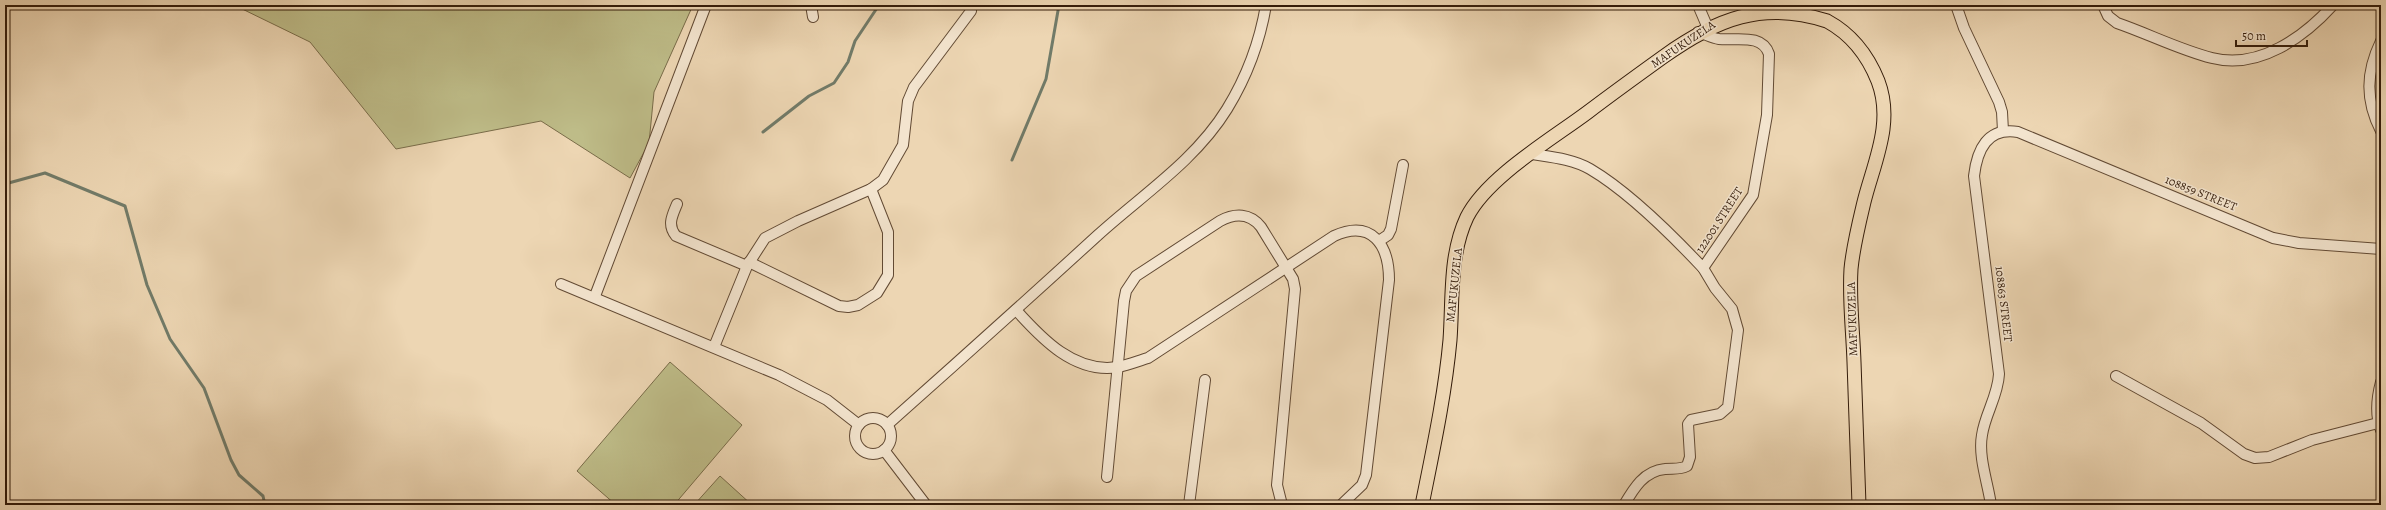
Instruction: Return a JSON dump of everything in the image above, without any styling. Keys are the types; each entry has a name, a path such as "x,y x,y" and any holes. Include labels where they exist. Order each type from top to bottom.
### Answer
{"main road":[{"name":"MAFUKUZELA","path":"1422,505 1442,408 1458,244 1468,217 1481,197 1496,180 1703,29 1740,10 1765,6 1788,7 1811,12 1835,26 1856,44 1865,55 1879,84 1885,126 1864,201 1851,268 1859,505"}],"street":[{"path":"595,296 706,5"},
{"path":"811,5 813,17"},
{"path":"887,425 1099,234 1180,165 1201,143 1227,109 1242,79 1258,40 1266,5"},
{"path":"1698,5 1703,29"},
{"path":"1956,5 1964,28 2002,112 2003,131"},
{"path":"2103,5 2108,16 2117,22 2195,52 2214,58 2231,60 2248,58 2277,49 2313,26 2333,5"},
{"path":"714,347 748,264 760,243 773,233 871,189 883,180 903,144 908,101 914,87 971,11"},
{"name":"122001 STREET","path":"1532,154 1567,160 1590,169 1623,193 1703,268 1753,194 1767,116 1769,54 1767,48 1761,42 1751,40 1720,39 1703,29"},
{"path":"2381,41 2372,62 2368,82 2371,106 2381,131"},
{"name":"108859 STREET","path":"2003,131 2018,132 2273,238 2300,243 2381,250"},
{"name":"108863 STREET","path":"1991,505 1981,447 1982,436 1998,385 1999,374 1974,176 1977,156 1982,147 1996,134 2003,131"},
{"path":"1379,242 1388,235 1391,229 1403,165"},
{"path":"677,204 670,220 672,231 676,236 748,264 839,306 848,307 858,305 881,288 888,275 888,232 871,189"},
{"path":"1107,477 1124,301 1130,283 1146,268 1220,221 1237,215 1257,222 1293,279 1295,289 1277,485 1282,505"},
{"path":"1016,310 1039,335 1068,356 1091,365 1117,367 1148,358 1342,232 1364,232 1379,242 1389,263 1389,280 1366,475 1362,485 1340,505"},
{"path":"1624,505 1633,490 1651,472 1664,469 1681,469 1687,466 1690,457 1688,424 1692,420 1720,414 1728,407 1738,330 1732,309 1715,288 1703,268"},
{"path":"562,284 595,296 779,375 826,400 859,426"},
{"path":"2116,376 2201,423 2244,454 2255,458 2268,458 2312,440 2380,426 2378,395 2381,382"},
{"path":"1189,505 1205,380"},
{"path":"870,418 882,420 890,430 891,441 884,450 875,454 861,449 855,435 859,426 870,418"},
{"path":"884,450 926,505"}],"shaded area":[{"path":"234,5 693,5 654,92 649,143 630,178 541,121 396,149 310,42"},
{"path":"670,362 742,425 674,505 616,505 577,471"},
{"path":"720,476 752,505 694,505"}],"waterway":[{"path":"763,132 809,96 834,83 848,62 855,41 879,5"},
{"path":"1012,160 1046,79 1059,5"},
{"path":"5,184 45,173 125,206 147,285 170,339 204,388 231,460 239,475 263,496 265,505"}]}
